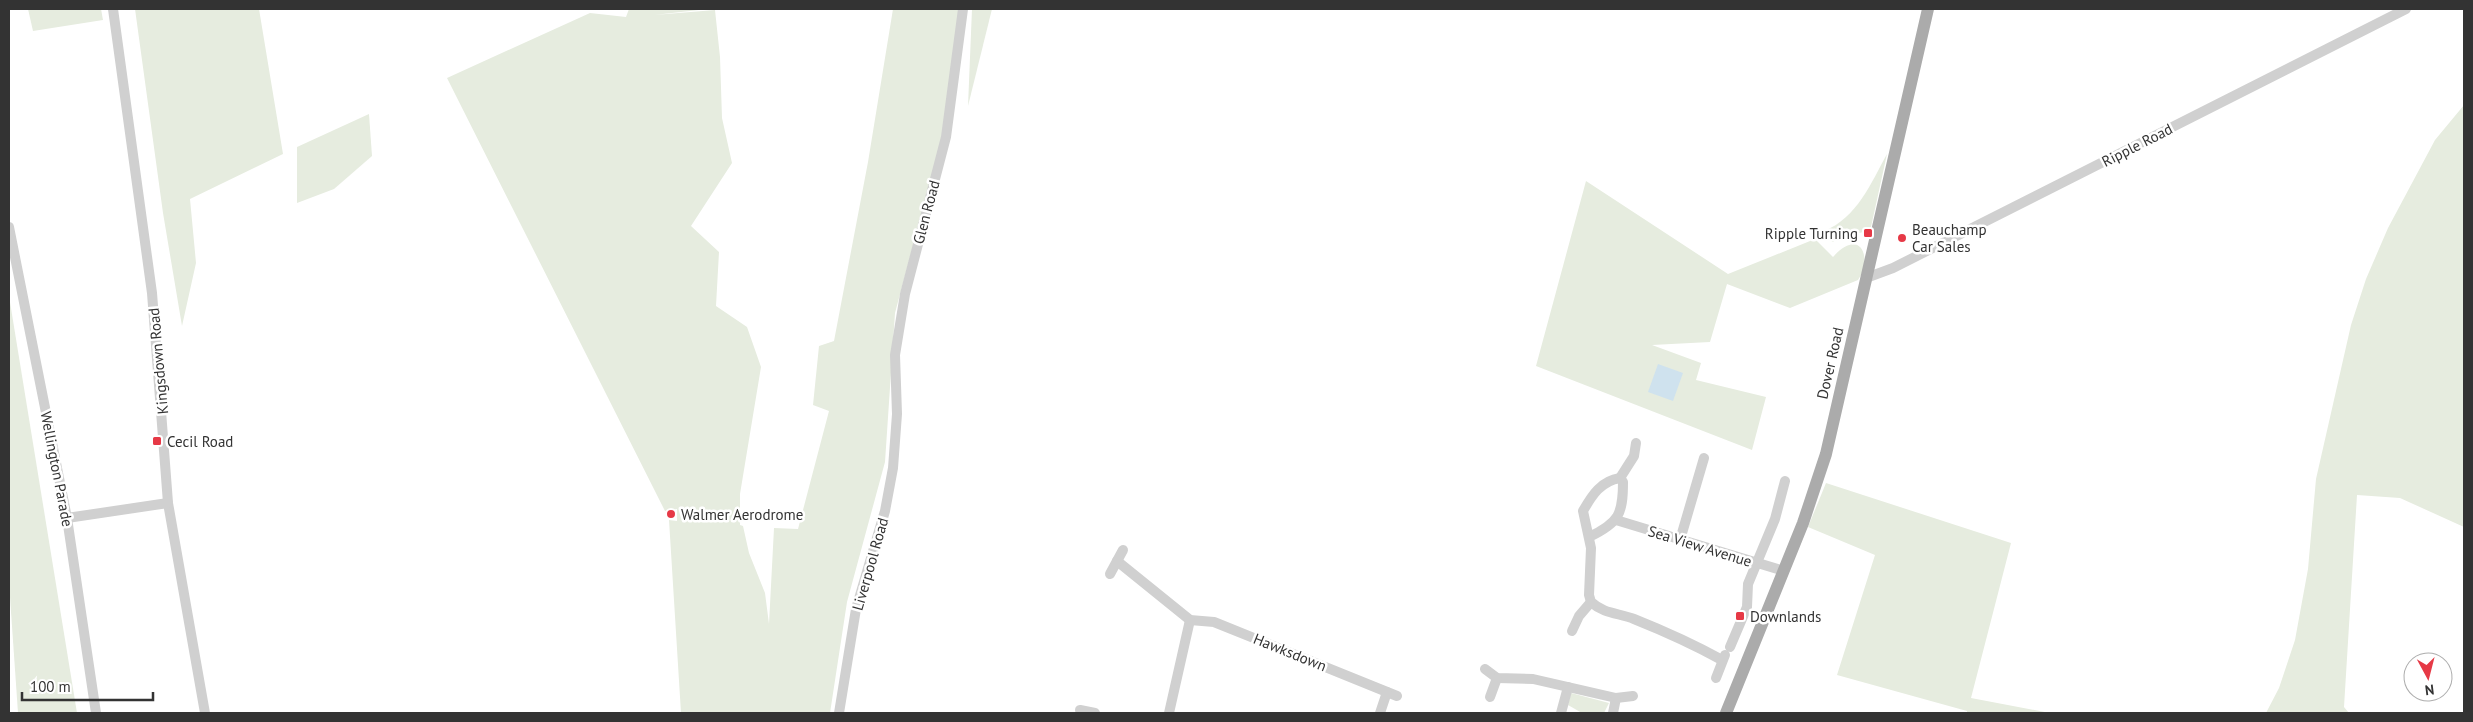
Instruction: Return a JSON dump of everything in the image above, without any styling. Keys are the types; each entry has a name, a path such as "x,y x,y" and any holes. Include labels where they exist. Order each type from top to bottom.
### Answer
{"main road":[{"name":"Dover Road","path":"1726,713 1784,571 1811,501 1826,454 1928,9"}],"street":[{"name":"Kingsdown Road","path":"113,9 152,293 168,503 205,713"},
{"name":"Glen Road","path":"897,414 895,355 900,323 905,294 946,137 963,9"},
{"name":"Ripple Road","path":"1866,278 1920,254 2406,9"},
{"name":"Wellington Parade","path":"9,227 67,518 96,713"},
{"name":"Liverpool Road","path":"838,713 856,609 885,511 893,468 897,414"},
{"path":"1572,631 1578,616 1591,602 1589,537 1583,510 1594,492 1613,479 1620,478 1634,456 1636,443"},
{"path":"1680,540 1704,458"},
{"path":"1589,537 1616,520 1620,514 1623,500 1623,482 1620,478"},
{"path":"1716,678 1746,607 1748,584 1776,519 1785,481"},
{"path":"67,518 168,503"},
{"name":"Sea View Avenue","path":"1616,520 1784,571"},
{"path":"1110,574 1122,550"},
{"path":"1117,561 1190,620 1169,713"},
{"path":"1591,602 1605,612 1630,617 1726,653"},
{"name":"Hawksdown","path":"1190,620 1214,622 1392,694 1380,713"},
{"path":"1485,670 1497,678 1533,679 1616,698 1633,696"},
{"path":"1490,697 1497,678"},
{"path":"1562,713 1568,687"},
{"path":"1613,713 1616,698"},
{"path":"1083,699 1079,712 1094,713"}],"shaded area":[{"path":"28,9 101,9 103,20 33,31"},
{"path":"135,9 259,9 283,154 190,199 196,263 182,326 163,213"},
{"path":"629,9 708,9 654,15 715,10 720,57 722,118 732,163 691,226 719,252 716,306 747,327 761,367 740,494 740,525 743,526 749,553 765,593 769,624 774,528 798,529 829,411 813,405 819,346 834,341 868,162 893,9 959,9 942,137 895,313 885,462 847,602 830,713 681,713 669,520 677,521 677,509 665,511 447,78 590,13 626,17"},
{"path":"972,9 992,9 968,106"},
{"path":"2464,105 2464,527 2400,498 2357,495 2344,707 2349,713 2266,713 2279,688 2295,640 2308,569 2316,479 2351,325 2366,279 2388,228 2435,140"},
{"path":"369,114 372,156 334,189 297,203 297,147"},
{"path":"1887,154 1871,227 1862,232 1842,236 1833,242 1823,236 1824,231 1846,218 1854,209 1869,188"},
{"path":"1586,181 1728,274 1815,239 1833,257 1843,248 1851,245 1857,245 1862,249 1864,263 1858,280 1790,308 1727,284 1710,342 1652,345 1701,363 1696,380 1766,397 1752,450 1536,366"},
{"path":"9,296 77,713 18,713 9,583"},
{"path":"1826,483 2011,543 1971,698 2050,713 1967,713 1967,711 1837,675 1875,555 1808,527"},
{"path":"1571,693 1609,703 1604,713 1582,713 1568,705"}],"water":[{"path":"1658,364 1683,373 1673,401 1648,392"}],"place":[{"name":"Ripple Turning","path":"1868,233"},
{"name":"Beauchamp Car Sales","path":"1902,238"},
{"name":"Cecil Road","path":"157,441"},
{"name":"Walmer Aerodrome","path":"671,514"},
{"name":"Downlands","path":"1740,616"}]}
